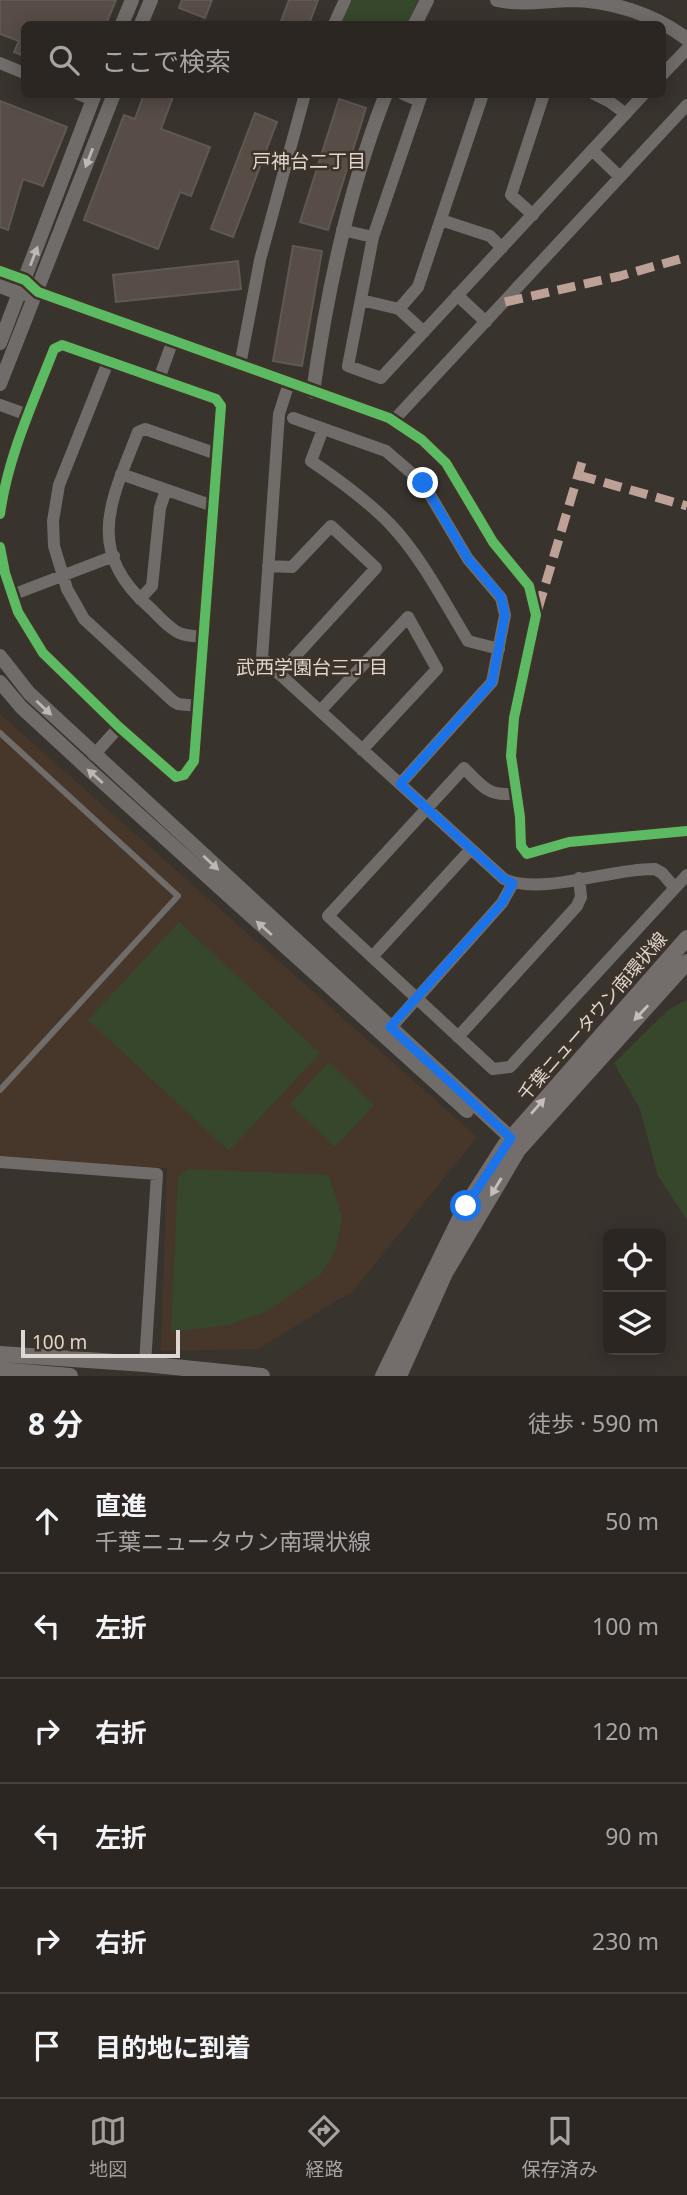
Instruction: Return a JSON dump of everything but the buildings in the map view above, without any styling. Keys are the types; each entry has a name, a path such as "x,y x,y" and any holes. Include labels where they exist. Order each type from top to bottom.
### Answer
{"main road":[{"name":"千葉ニュータウン南環状線","path":"383,1376 466,1206 511,1144 687,938"},
{"name":"千葉ニュータウン南環状線","path":"399,1376 445,1273 511,1144 687,962"},
{"path":"0,1354 145,1364 262,1376"},
{"path":"0,1370 70,1376"}],"street":[{"path":"123,21 132,0"},
{"path":"142,21 151,0"},
{"path":"335,21 345,0"},
{"path":"416,21 427,0"},
{"path":"497,0 517,3 569,0 604,4 659,21"},
{"path":"666,26 687,39"},
{"path":"666,68 687,49"},
{"path":"0,63 21,72"},
{"path":"0,343 94,98"},
{"path":"0,384 112,98"},
{"path":"240,365 260,260 304,98"},
{"path":"313,392 321,335 342,230 385,98"},
{"path":"420,98 373,237 348,366 381,378 640,98"},
{"path":"399,309 418,288 482,98"},
{"path":"533,215 511,195 543,98"},
{"path":"602,98 626,114"},
{"path":"393,421 687,104"},
{"path":"592,150 620,177"},
{"path":"441,220 490,236 502,248"},
{"path":"342,230 373,237"},
{"path":"0,271 22,287"},
{"path":"0,286 22,287 173,340 393,421 416,436 446,463 493,542 529,586 536,615 514,718 511,756 520,817 521,846 527,854 569,842 687,831"},
{"path":"457,295 486,322"},
{"path":"361,300 399,309 424,332"},
{"path":"159,379 173,340"},
{"path":"0,514 9,466 54,349 62,345 216,399 221,406 194,761 184,775 176,777 119,727 43,653 18,612 0,547"},
{"path":"108,362 59,485 53,521 54,546 62,576 85,619 96,632 173,701 197,706"},
{"path":"289,383 279,414 261,658 504,879 513,883 534,885 655,869 675,888"},
{"path":"0,405 28,415"},
{"path":"293,418 386,451 423,483 468,559 501,597 505,615 492,682 400,784"},
{"path":"203,637 180,634 127,584 114,556 108,534 109,514 113,493 138,432 145,429 217,454"},
{"path":"323,429 311,461 357,494 391,526 413,552 468,641 499,649"},
{"path":"121,474 213,506"},
{"path":"140,599 152,586 160,508 166,490"},
{"path":"268,566 292,567 331,526 376,568 279,674"},
{"path":"12,595 114,556"},
{"path":"320,711 408,617 437,669 362,750"},
{"path":"0,656 29,693 387,1031 511,1144"},
{"path":"0,682 21,706 86,767 387,1031"},
{"path":"94,755 119,727"},
{"path":"516,793 503,796 490,792 464,768 328,916 493,1069 510,1067 687,875"},
{"path":"372,957 471,849"},
{"path":"458,1037 577,906 581,897 579,878"},
{"path":"387,1031 502,903 513,883"},
{"path":"0,1162 157,1174 145,1364"}],"lane":[{"path":"0,733 177,896 0,1090"}],"shaded area":[{"path":"0,714 477,1137 353,1291 258,1349 161,1351 167,1168 0,1159"}],"green space":[{"path":"351,0 418,0 409,21 341,21"},
{"path":"179,922 320,1053 229,1151 88,1020"},
{"path":"687,1000 687,1220 658,1176 640,1109 614,1063 669,1009"},
{"path":"329,1062 374,1105 335,1147 290,1104"},
{"path":"188,1169 329,1175 342,1219 335,1252 321,1274 266,1312 228,1325 171,1332 178,1178"}],"marked path":[{"path":"505,302 620,276 687,257"},
{"path":"538,609 582,462"},
{"path":"578,475 687,506"}],"cycle path":[{"path":"0,271 25,280 38,292 389,418 422,440 446,463 493,542 529,586 536,615 514,718 511,756 520,817 521,846 527,854 569,842 687,831"},
{"path":"0,514 9,471 22,430 54,349 62,345 216,399 221,406 194,761 184,775 176,777 119,727 43,653 18,612 5,573 0,547"}],"district":[{"name":"戸神台二丁目","path":"309,161"},
{"name":"武西学園台三丁目","path":"312,667"}],"route":[{"path":"423,483 468,559 501,597 505,615 492,682 400,784 504,879 513,883 502,903 390,1027 511,1138 466,1206"}]}
